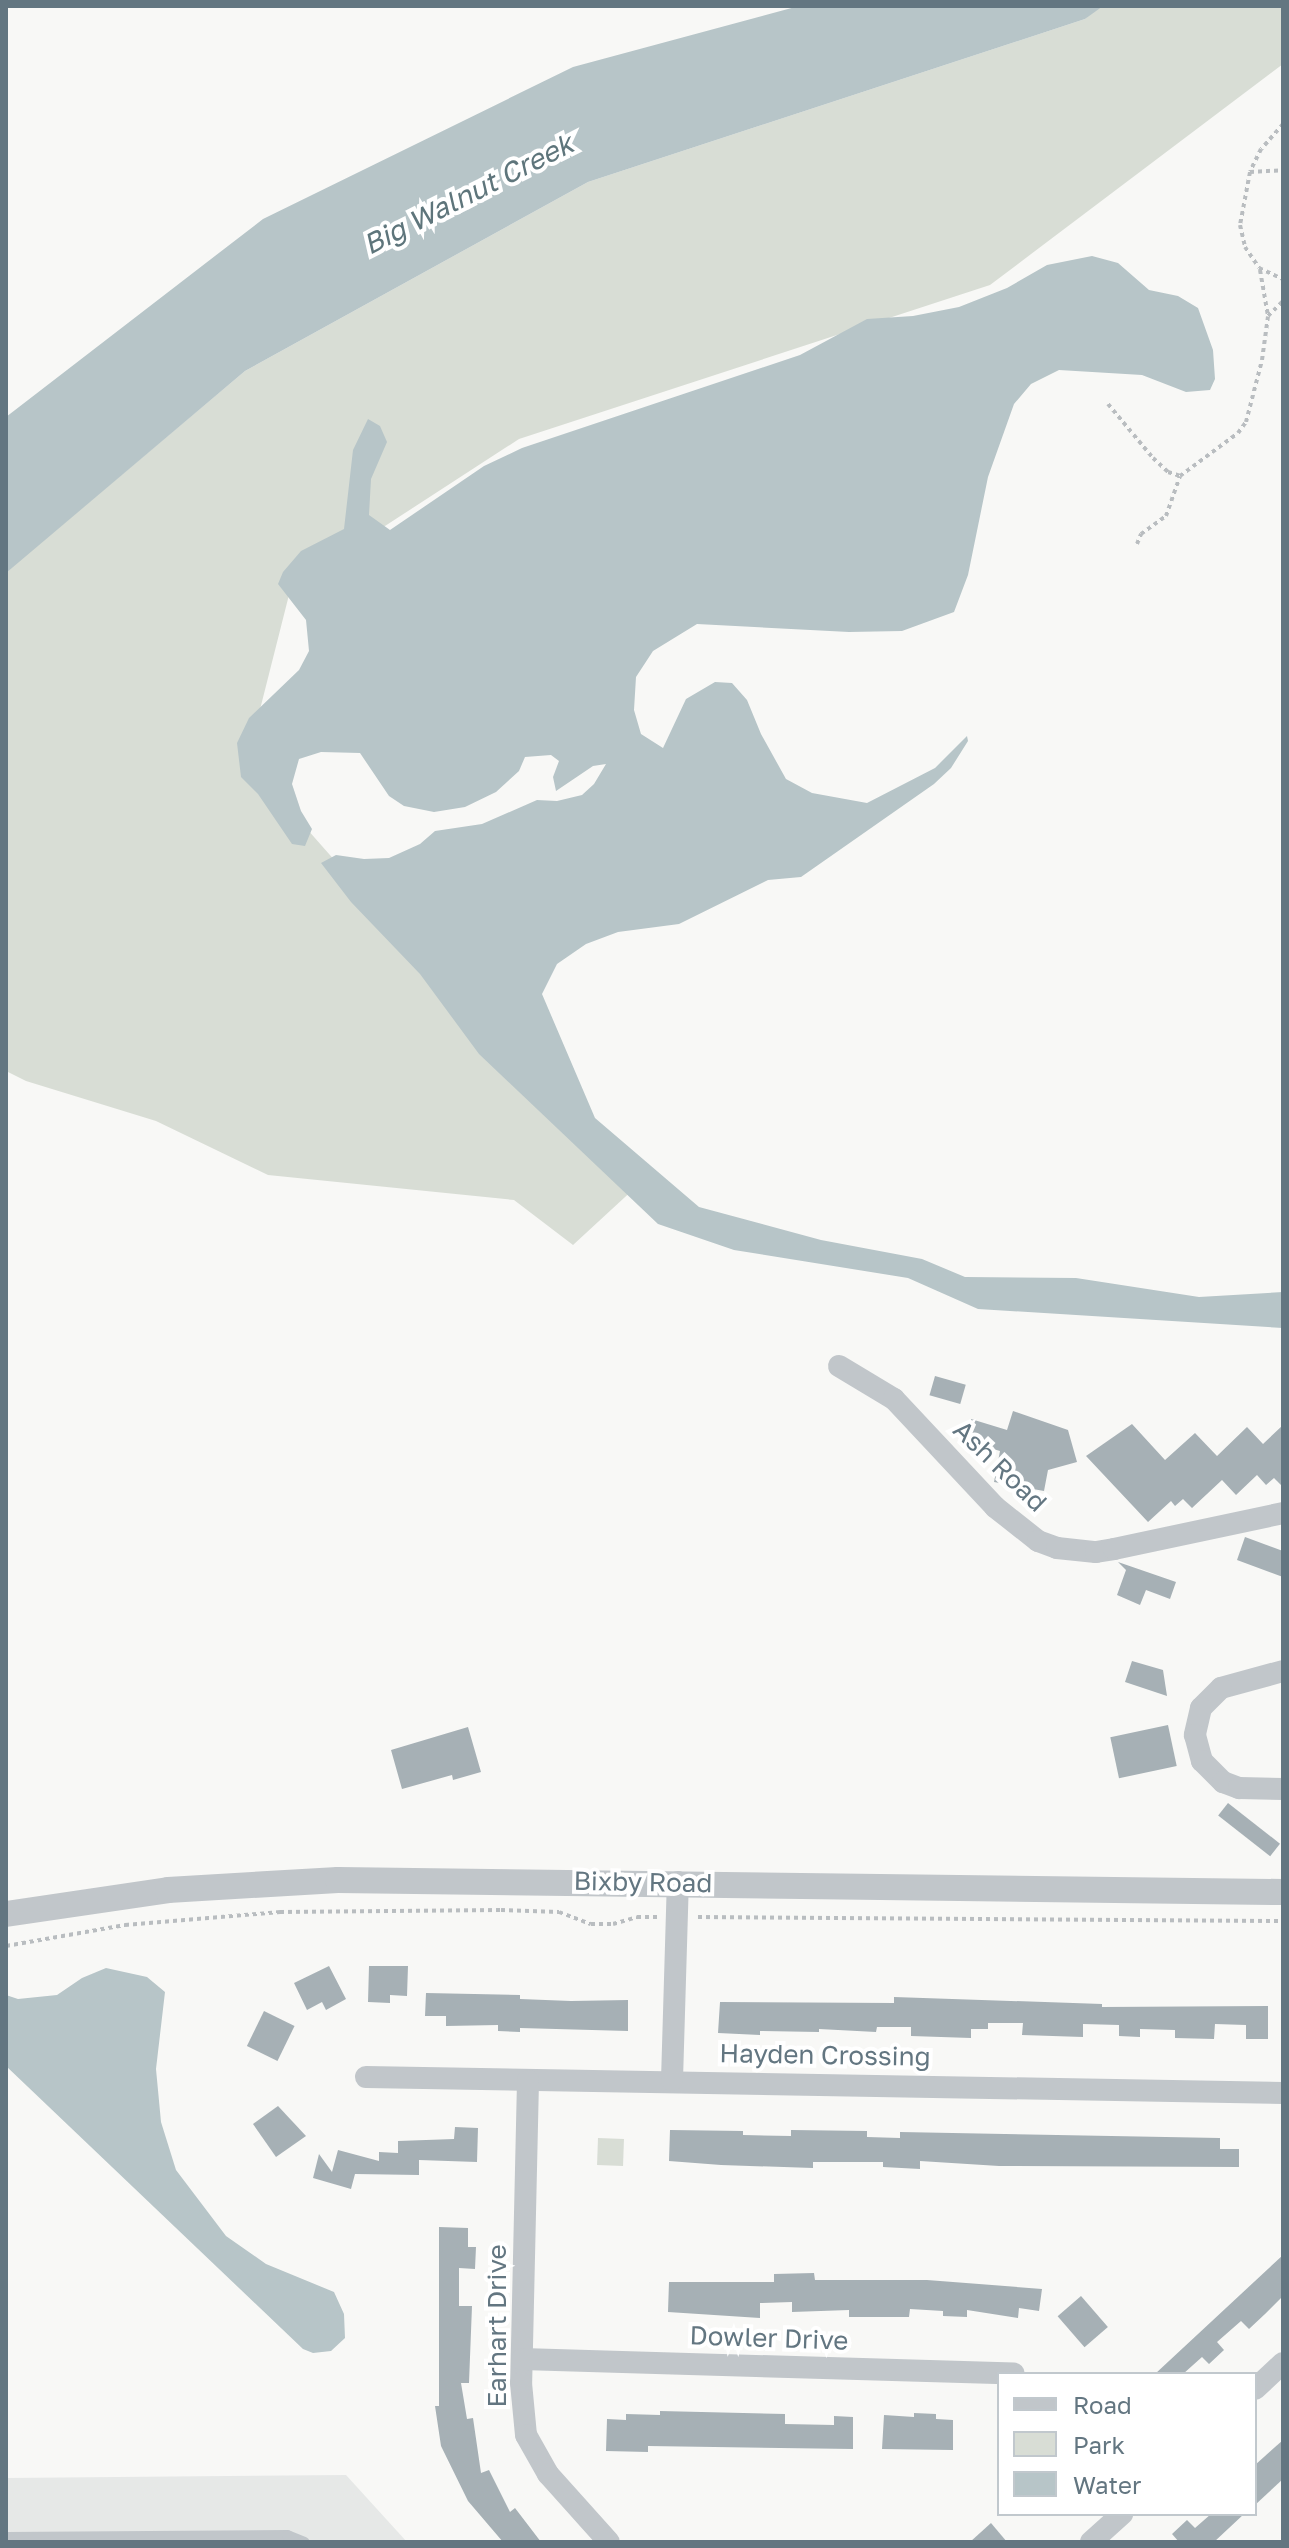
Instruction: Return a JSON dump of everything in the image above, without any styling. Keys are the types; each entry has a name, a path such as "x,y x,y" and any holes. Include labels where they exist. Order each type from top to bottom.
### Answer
{"street":[{"name":"Ash Road","path":"839,1366 894,1399 995,1507 1038,1541 1057,1548 1096,1552 1283,1513"},
{"path":"1283,1671 1221,1688 1201,1708 1195,1735 1202,1761 1223,1782 1239,1788 1283,1789"},
{"name":"Bixby Road","path":"6,1914 144,1893 292,1882 456,1879 1283,1892"},
{"path":"672,2080 678,1882"},
{"name":"Hayden Crossing","path":"366,2077 1283,2093"},
{"name":"Earhart Drive","path":"528,2081 522,2359 526,2435 548,2474 609,2542"},
{"name":"Dowler Drive","path":"522,2359 997,2373"},
{"path":"1257,2387 1283,2363"},
{"path":"1091,2542 1120,2516"}],"lane":[{"path":"6,2537 287,2535 304,2542"}],"path":[{"path":"1137,544 1141,534 1166,516 1180,476 1238,433 1246,422 1259,372 1268,316 1259,268 1245,247 1240,225 1250,172 1261,149 1283,124"},
{"path":"1250,172 1283,170"},
{"path":"1259,268 1283,279"},
{"path":"1268,316 1283,301"},
{"path":"1108,404 1153,458 1168,472 1180,476"},
{"path":"6,1946 164,1921 280,1912 559,1912 591,1924 613,1924 637,1917 1283,1921"}],"shaded area":[{"path":"346,2475 407,2542 6,2542 6,2478"}],"green space":[{"path":"1100,6 1283,6 1283,64 990,285 519,439 291,587 247,761 510,1059 637,1186 573,1245 514,1200 268,1175 156,1121 26,1081 6,1071 6,573 13,566 245,371 588,182 1085,19"},
{"path":"598,2138 624,2139 623,2166 597,2165"}],"water":[{"name":"Big Walnut Creek","path":"799,6 1103,6 1085,19 588,182 245,371 6,573 6,417 263,219 573,67"},
{"path":"1092,256 1118,263 1149,290 1178,296 1198,308 1213,350 1215,379 1210,390 1186,392 1142,375 1059,370 1031,384 1014,404 988,477 968,575 954,612 902,631 849,632 697,624 653,651 636,677 634,710 641,734 663,748 686,699 715,682 732,683 747,700 761,734 786,779 812,793 867,803 935,768 967,736 968,741 951,768 934,784 801,877 768,880 679,924 618,932 586,944 557,964 542,994 595,1118 699,1207 821,1240 922,1259 965,1277 1076,1278 1199,1297 1283,1292 1283,1328 978,1309 908,1278 734,1250 658,1224 479,1054 420,974 351,902 321,863 336,855 364,859 389,858 420,844 435,831 482,824 537,800 557,801 582,795 594,784 606,764 593,766 556,791 553,777 559,761 551,755 525,757 519,771 496,792 465,807 434,812 404,806 389,796 360,753 321,752 299,759 292,784 301,811 312,829 305,846 292,844 258,794 241,777 237,743 249,718 299,670 309,651 306,620 278,584 283,572 301,551 344,529 353,450 368,419 380,426 387,442 371,479 369,515 390,530 484,466 522,448 800,355 867,319 913,316 959,307 1007,288 1047,265"},
{"path":"106,1968 147,1977 165,1992 156,2069 161,2122 176,2170 226,2236 266,2264 334,2292 344,2314 345,2338 331,2351 313,2353 303,2349 6,2066 6,1995 18,1999 57,1995 82,1978"}],"building":[{"path":"935,1376 966,1385 960,1404 929,1395"},
{"path":"1013,1411 1068,1430 1077,1462 1048,1470 1044,1491 994,1482 1000,1451 966,1441 971,1419 1007,1430"},
{"path":"1132,1424 1165,1460 1195,1433 1217,1456 1247,1427 1263,1444 1283,1425 1283,1487 1274,1478 1266,1485 1257,1475 1236,1495 1222,1480 1192,1508 1183,1499 1175,1506 1171,1501 1148,1522 1086,1456"},
{"path":"1245,1537 1283,1551 1283,1577 1237,1560"},
{"path":"1118,1562 1176,1582 1170,1599 1146,1590 1140,1605 1117,1595 1126,1570"},
{"path":"1132,1661 1163,1670 1167,1696 1125,1682"},
{"path":"1168,1725 1177,1766 1119,1778 1110,1737"},
{"path":"468,1727 481,1772 453,1780 452,1775 402,1789 391,1750"},
{"path":"1228,1803 1280,1844 1270,1856 1218,1816"},
{"path":"329,1966 346,1999 326,2010 322,2002 307,2010 294,1983"},
{"path":"369,1966 408,1966 407,1996 390,1995 390,2003 368,2002"},
{"path":"426,1993 520,1995 520,1999 571,2001 628,2000 628,2031 520,2028 520,2032 498,2031 498,2025 446,2026 446,2016 425,2016"},
{"path":"894,1997 1102,2004 1102,2007 1268,2006 1268,2039 1246,2039 1246,2025 1215,2024 1214,2039 1175,2038 1175,2030 1140,2029 1140,2037 1119,2036 1119,2025 1083,2024 1083,2037 1022,2035 1023,2023 988,2023 988,2029 971,2029 971,2038 911,2036 911,2027 877,2027 876,2032 819,2029 819,2032 760,2031 760,2035 718,2033 720,2002 894,2003"},
{"path":"264,2011 295,2026 277,2061 247,2046"},
{"path":"278,2106 306,2136 276,2157 253,2124"},
{"path":"455,2127 478,2128 477,2162 419,2160 419,2175 355,2174 351,2189 313,2178 319,2154 332,2172 338,2150 379,2161 379,2152 398,2153 398,2141 454,2139"},
{"path":"670,2130 743,2131 743,2135 791,2136 791,2130 867,2131 867,2137 900,2138 900,2132 1220,2138 1220,2149 1239,2149 1239,2167 999,2166 920,2161 920,2169 883,2167 883,2162 813,2162 813,2168 721,2165 669,2161"},
{"path":"439,2227 468,2228 468,2247 476,2247 475,2269 459,2268 459,2306 472,2306 469,2383 461,2383 467,2419 473,2418 481,2473 489,2470 510,2512 515,2508 541,2542 503,2542 468,2501 441,2446 435,2406 439,2406"},
{"path":"1283,2255 1283,2296 1249,2329 1241,2321 1217,2342 1224,2350 1209,2364 1202,2357 1185,2372 1157,2372"},
{"path":"814,2273 815,2280 927,2280 1042,2289 1039,2311 1019,2308 1018,2318 967,2310 967,2317 943,2316 943,2311 910,2309 909,2317 849,2317 849,2310 792,2312 792,2302 760,2303 760,2318 668,2312 669,2282 774,2282 774,2274"},
{"path":"1081,2296 1108,2327 1085,2347 1058,2316"},
{"path":"660,2411 785,2414 785,2424 834,2425 834,2416 853,2417 853,2449 648,2446 648,2452 606,2451 607,2419 626,2420 626,2414 660,2415"},
{"path":"914,2413 936,2414 936,2419 953,2420 953,2450 882,2449 884,2415 914,2417"},
{"path":"1283,2440 1283,2479 1257,2503 1257,2463"},
{"path":"1209,2516 1242,2516 1214,2542 1179,2542 1172,2534 1187,2520 1195,2528"},
{"path":"991,2523 1007,2542 970,2542"}]}
